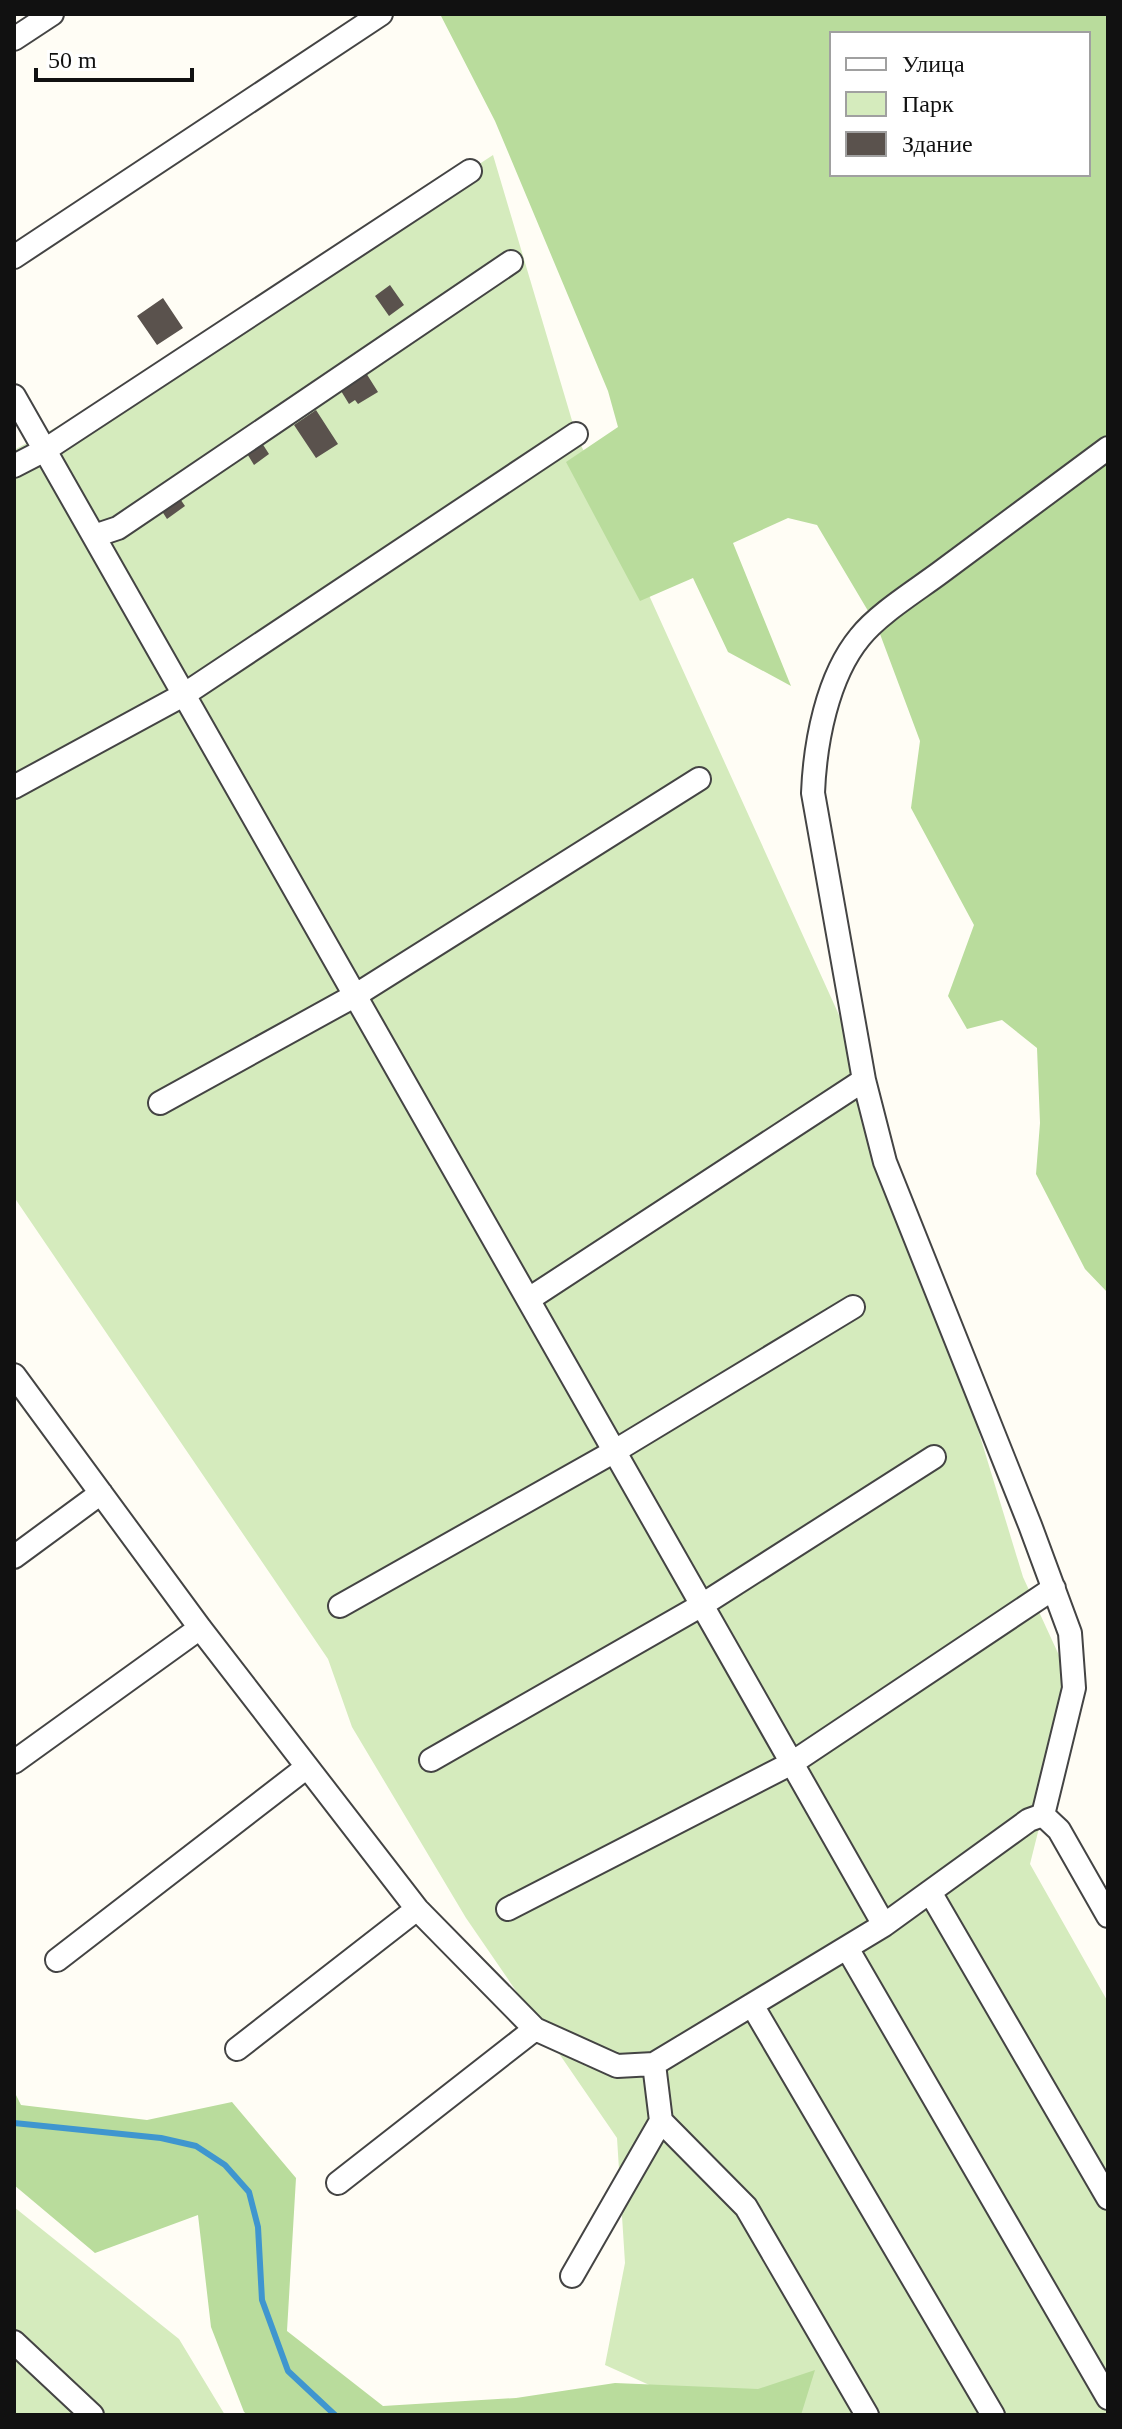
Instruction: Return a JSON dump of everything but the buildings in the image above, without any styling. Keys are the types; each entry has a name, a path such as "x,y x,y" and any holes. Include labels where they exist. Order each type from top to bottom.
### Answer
{"street":[{"path":"14,39 52,14"},
{"path":"14,257 381,14"},
{"path":"14,466 45,450 470,171"},
{"path":"94,536 118,528 511,262"},
{"path":"14,396 884,1925"},
{"path":"14,787 185,694 576,434"},
{"path":"1043,1815 1074,1688 1070,1633 885,1162 864,1080 813,793 814,755 840,672 860,637 898,604 1108,448"},
{"path":"160,1103 356,995 699,779"},
{"path":"529,1299 864,1080"},
{"path":"340,1606 615,1451 853,1307"},
{"path":"14,1375 200,1628 417,1909 535,2029 617,2066 654,2064 884,1925 1029,1820 1043,1815"},
{"path":"431,1760 702,1605 934,1457"},
{"path":"14,1557 101,1493"},
{"path":"508,1909 792,1763 1054,1588"},
{"path":"14,1762 200,1628"},
{"path":"57,1960 307,1767"},
{"path":"1043,1815 1059,1830 1108,1916"},
{"path":"930,1892 1108,2198"},
{"path":"237,2049 417,1909"},
{"path":"847,1948 1108,2398"},
{"path":"752,2005 993,2415"},
{"path":"338,2183 535,2029"},
{"path":"572,2276 661,2121 654,2064"},
{"path":"661,2121 746,2207 867,2415"},
{"path":"14,2342 92,2415"}],"green space":[{"path":"440,14 1108,14 1108,1293 1085,1269 1036,1174 1040,1123 1037,1048 1002,1020 967,1029 948,996 974,925 911,808 920,741 877,626 817,525 788,518 733,543 791,686 728,652 693,578 640,601 566,462 618,427 608,391 495,121"},
{"path":"493,155 576,434 877,1099 1023,1577 1074,1688 1030,1864 1108,2002 1108,2415 716,2415 605,2365 625,2263 617,2138 466,1918 352,1727 328,1659 14,1197 14,450 183,359"},
{"path":"14,2091 21,2105 147,2120 232,2102 296,2178 287,2331 383,2406 516,2398 615,2383 758,2389 815,2370 801,2415 248,2415 244,2412 211,2327 198,2215 95,2253 14,2185"},
{"path":"14,2207 179,2339 225,2415 14,2415"}],"waterway":[{"path":"14,2123 161,2138 196,2146 225,2165 249,2192 258,2227 262,2300 288,2371 335,2415"}]}
